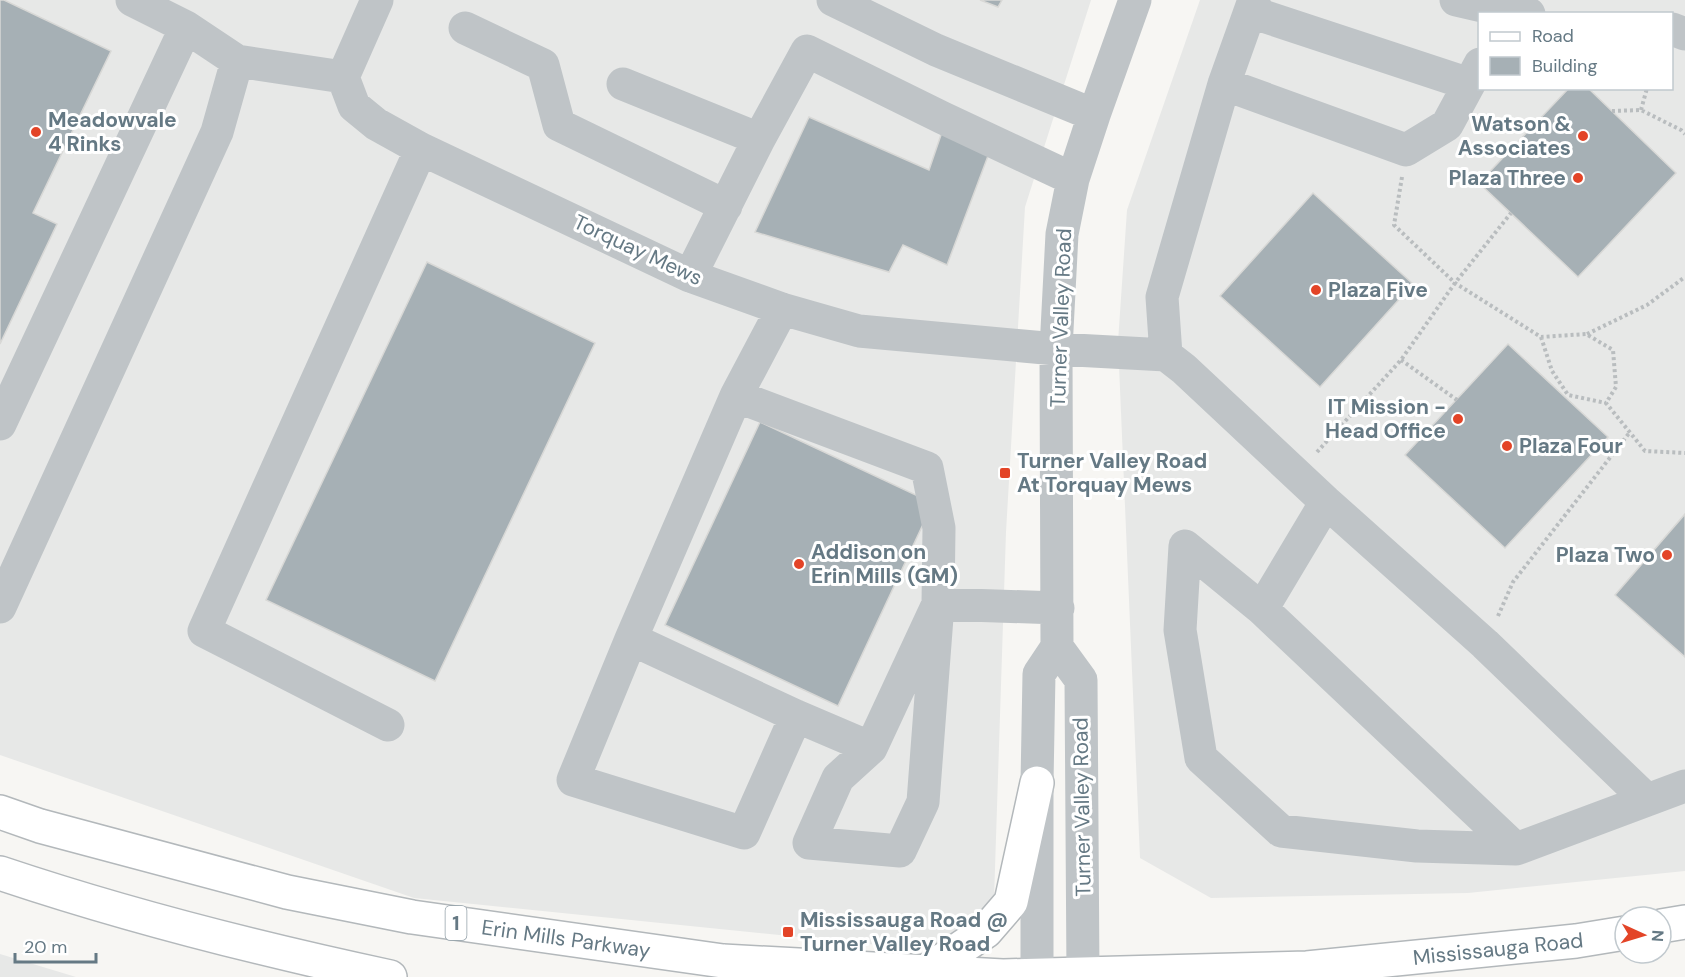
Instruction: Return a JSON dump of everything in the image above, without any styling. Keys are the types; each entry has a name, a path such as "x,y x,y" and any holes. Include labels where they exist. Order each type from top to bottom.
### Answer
{"main road":[{"path":"924,973 986,931 1011,902 1036,783"},
{"name":"Erin Mills Parkway","path":"0,812 40,826 287,892 412,917 723,962 924,973 1037,976"},
{"path":"0,873 168,924 277,953 390,977"},
{"name":"Mississauga Road","path":"1037,976 1307,968 1576,941 1613,935"}],"street":[{"path":"132,0 186,27 237,61 343,77 377,0"},
{"path":"833,0 936,50 1094,116"},
{"name":"Turner Valley Road","path":"1037,976 1036,783 1039,674 1057,647 1056,349 1062,234 1073,179 1135,0"},
{"path":"1456,0 1510,12"},
{"path":"1224,84 1406,150 1447,125 1474,74 1253,6 1224,84 1162,297 1166,355 1184,369 1296,476 1485,644 1647,800"},
{"path":"0,424 186,27"},
{"path":"465,28 543,64 559,124 726,206"},
{"path":"690,276 759,139 807,51 1073,179"},
{"path":"0,607 217,132 237,61"},
{"name":"Torquay Mews","path":"343,77 354,106 376,124 421,149 690,276 782,309 859,331 1056,349 1166,355"},
{"path":"623,84 759,139"},
{"path":"388,725 204,631 421,149"},
{"path":"782,309 736,396 573,780 744,833 796,716"},
{"path":"736,396 927,468 939,528 938,604 923,802 900,851 809,843 838,778 871,748 938,604"},
{"path":"1262,609 1326,502"},
{"path":"1516,849 1262,609 1185,546 1180,630 1201,759 1281,831 1417,846 1516,849 1685,786"},
{"path":"938,604 1058,608"},
{"path":"631,639 796,716 871,748"},
{"name":"Turner Valley Road","path":"1057,647 1081,680 1083,976"}],"path":[{"path":"1641,110 1646,90"},
{"path":"1612,111 1641,110 1685,134"},
{"path":"1406,150 1395,225 1455,283 1541,337 1586,334 1647,305 1685,277"},
{"path":"1296,476 1401,360 1455,283 1511,213"},
{"path":"1586,334 1613,350 1616,387 1606,403"},
{"path":"1541,337 1552,371 1568,394 1606,403 1645,451 1685,453"},
{"path":"1401,360 1457,399"},
{"path":"1485,644 1513,582 1630,432"}],"shaded area":[{"path":"0,0 1091,0 1025,207 1006,532 994,899 937,951 414,898 0,755"},
{"path":"1200,0 1685,0 1685,871 1468,893 1211,898 1140,858 1118,342 1127,210"},
{"path":"0,954 76,977 0,977"}],"building":[{"name":"Meadowvale 4 Rinks","path":"0,0 111,51 33,213 57,224 0,344"},
{"path":"980,0 1002,0 998,7"},
{"name":"Plaza Three","path":"1567,90 1590,90 1676,173 1578,277 1479,183"},
{"path":"809,117 929,170 942,132 991,148 947,265 903,245 889,272 755,232"},
{"name":"Plaza Five","path":"1313,193 1413,284 1320,387 1220,296"},
{"path":"427,262 595,343 435,681 266,600"},
{"name":"Plaza Four","path":"1508,344 1608,437 1505,548 1405,455"},
{"name":"Addison on Erin Mills (GM)","path":"760,422 933,503 838,706 665,625"},
{"name":"Plaza Two","path":"1685,514 1685,657 1615,595"}],"place":[{"name":"Meadowvale 4 Rinks","path":"36,132"},
{"name":"Watson & Associates","path":"1583,136"},
{"name":"Plaza Three","path":"1578,178"},
{"name":"Plaza Five","path":"1316,290"},
{"name":"IT Mission - Head Office","path":"1458,419"},
{"name":"Plaza Four","path":"1507,446"},
{"name":"Turner Valley Road At Torquay Mews","path":"1005,473"},
{"name":"Plaza Two","path":"1667,555"},
{"name":"Addison on Erin Mills (GM)","path":"799,564"},
{"name":"Mississauga Road @ Turner Valley Road","path":"788,932"}]}
